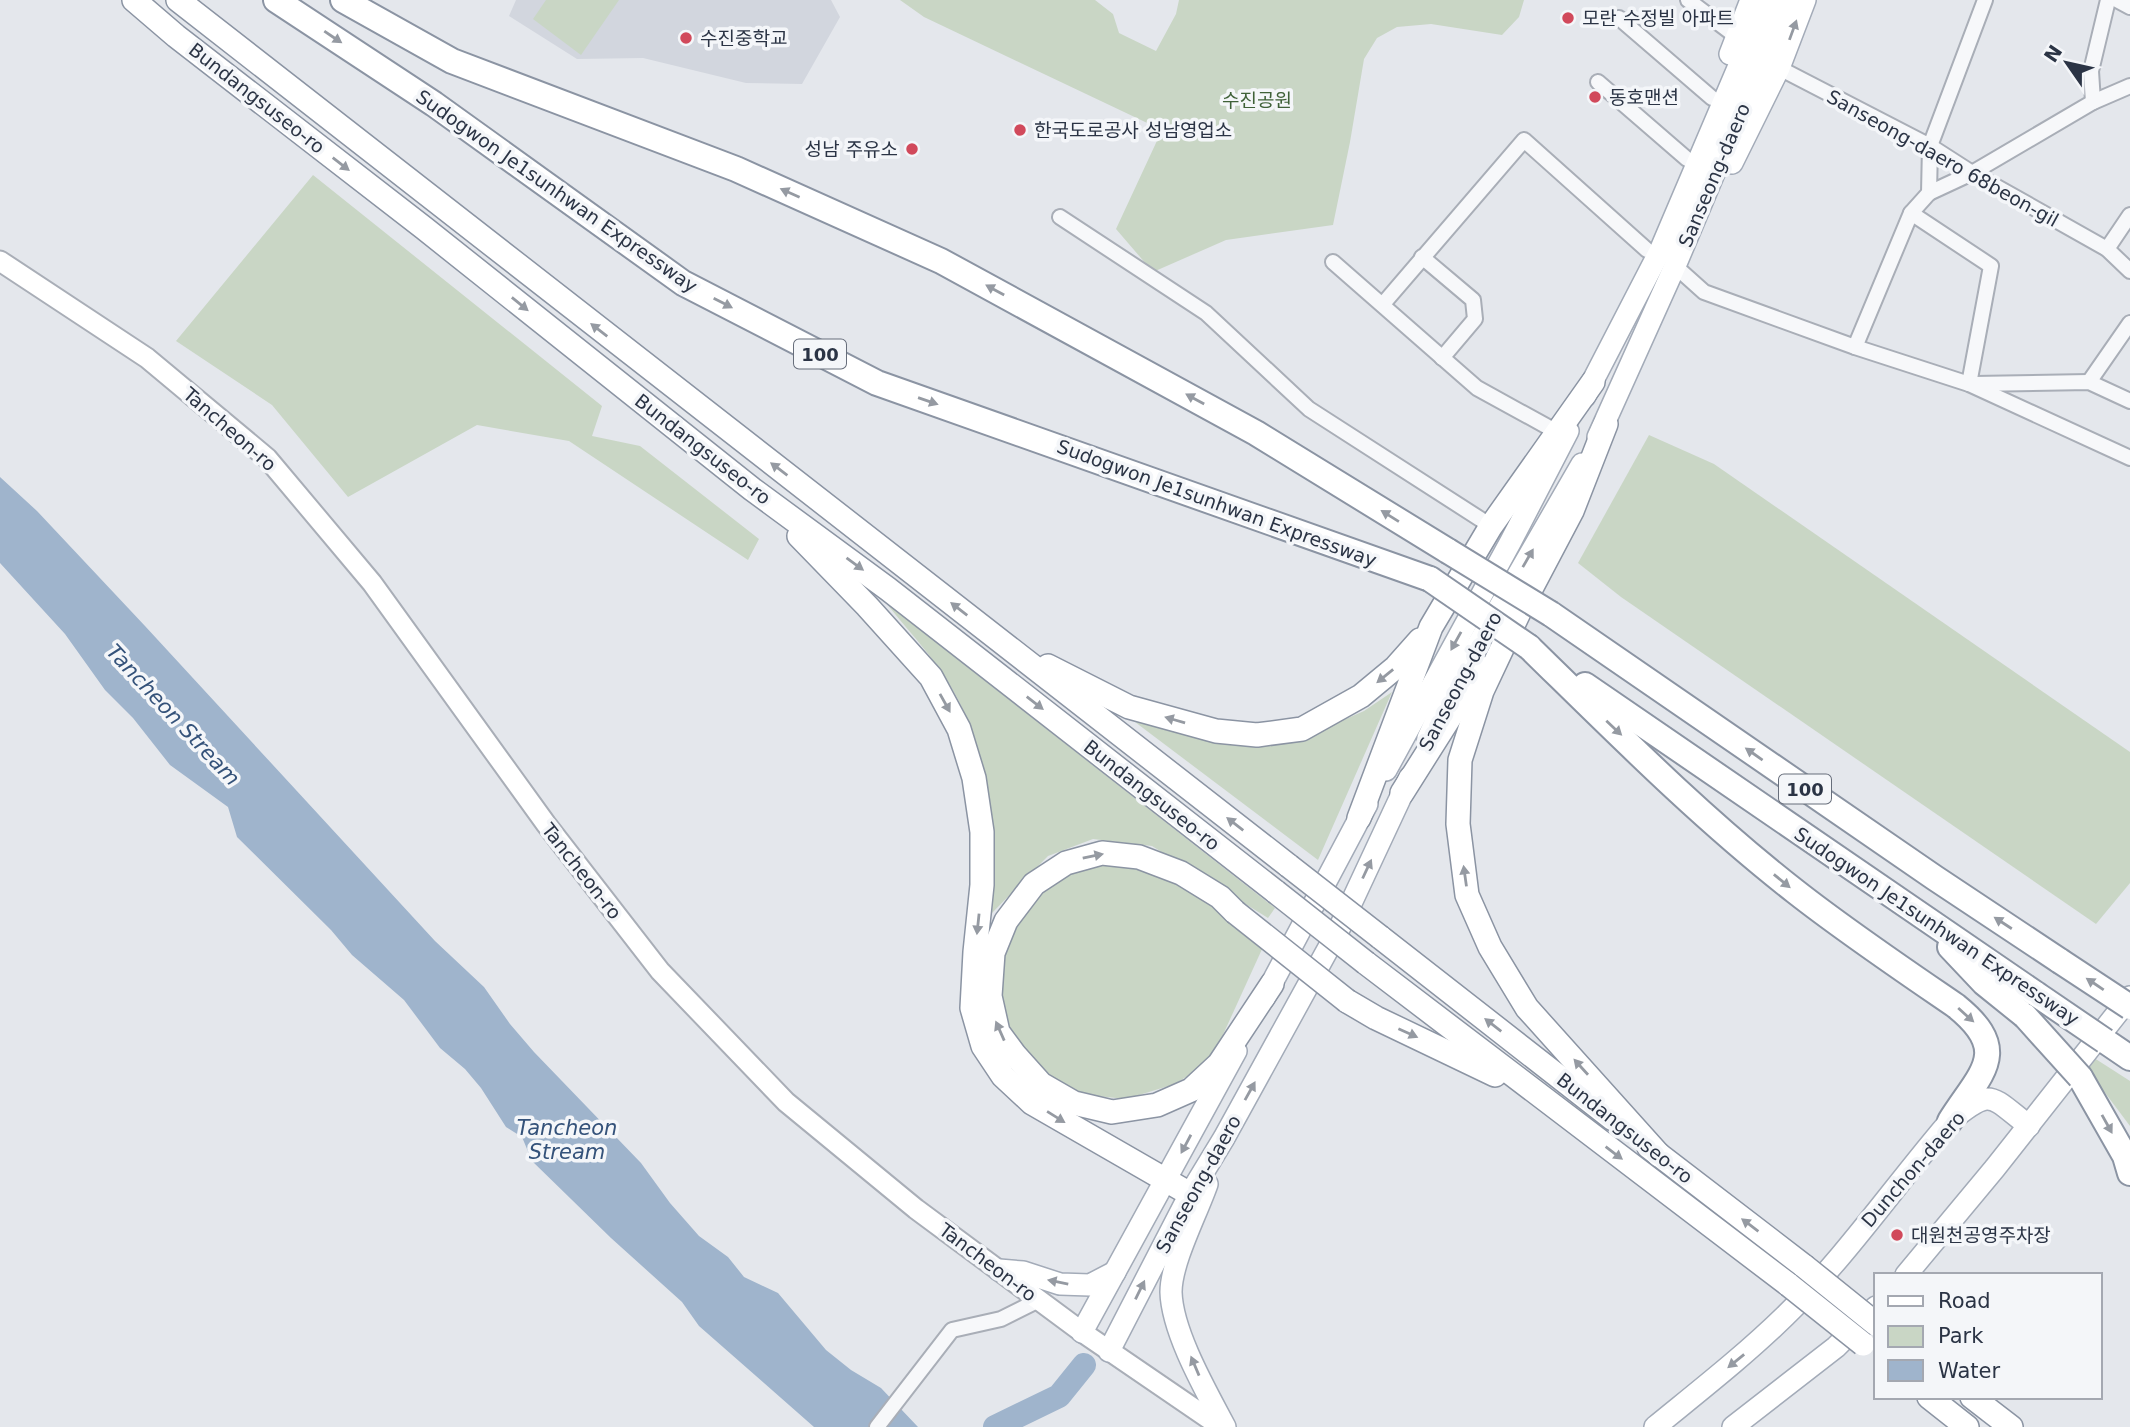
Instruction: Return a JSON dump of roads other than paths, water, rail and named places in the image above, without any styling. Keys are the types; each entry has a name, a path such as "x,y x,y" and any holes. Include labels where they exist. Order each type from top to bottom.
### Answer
{"highway":[{"name":"Bundangsuseo-ro","path":"134,0 752,489 888,589 1366,963 1869,1349"},
{"name":"Bundangsuseo-ro","path":"178,0 1874,1322"},
{"name":"Sudogwon Je1sunhwan Expressway","path":"276,0 433,104 683,283 877,383 1430,579 2130,1058"},
{"name":"Sudogwon Je1sunhwan Expressway","path":"342,0 452,61 736,169 941,261 1256,433 1552,614 1934,878 2130,1007"},
{"path":"1359,818 1431,627 1490,526 1593,382"},
{"path":"1606,424 1572,511 1523,604 1482,691 1461,760 1458,824 1468,895 1490,947 1527,1008 1659,1155"},
{"path":"752,489 867,606 931,677 959,729 974,778 982,832 982,885 972,1008 984,1046 1003,1076 1032,1102 1190,1194"},
{"path":"1402,793 1523,604"},
{"path":"999,640 1129,707 1216,731 1257,735 1302,729 1361,696 1396,667 1431,627"},
{"path":"1529,647 1744,849 1805,899 1956,1006 1973,1021 1987,1041 1985,1068 1950,1121"},
{"path":"1272,984 1219,1063 1191,1090 1157,1105 1112,1112 1074,1103 1041,1084 998,1032 990,996 993,953 1006,921 1034,884 1066,863 1102,853 1139,856 1181,873 1220,897 1235,912 1347,1001 1376,1018 1540,1097"},
{"path":"1913,909 1984,983 2025,1016 2080,1077 2124,1156 2130,1173"},
{"path":"1932,1399 1967,1427"},
{"path":"1975,1399 2011,1427"}],"main road":[{"path":"1593,382 1631,283 1712,98 1755,35 1751,0"},
{"name":"Sanseong-daero","path":"1109,1351 1190,1194 1224,1138 1339,929 1443,705 1606,424 1675,266 1767,0"},
{"name":"Sanseong-daero","path":"1082,1332 1167,1180 1359,818 1511,541 1660,251 1755,35 1787,0"},
{"path":"1675,266 1745,139 1779,68 1805,0"},
{"name":"Tancheon-ro","path":"0,261 147,358 267,458 372,583 546,824 660,971 786,1102 916,1209 1082,1332 1223,1427"},
{"path":"1908,1273 2029,1126 2130,997"},
{"name":"Dunchon-daero","path":"1655,1427 1748,1351 1786,1315 1840,1256 1950,1121 1976,1100 1987,1098 1996,1101 2029,1126"},
{"path":"1223,1427 1177,1323 1171,1291 1178,1256 1224,1138"},
{"path":"999,1270 1023,1272 1060,1284 1090,1285 1115,1272"},
{"path":"1733,1427 1836,1347 1874,1309"}],"street":[{"path":"1688,0 1755,35"},
{"path":"1929,193 1930,146 1985,0"},
{"path":"2093,102 2091,71 2108,0"},
{"path":"2117,0 2130,7"},
{"name":"Sanseong-daero","path":"1619,19 1712,98"},
{"name":"Sanseong-daero 68beon-gil","path":"1779,68 1930,146 1972,173 2107,249 2130,271"},
{"path":"1598,82 1687,159"},
{"path":"1856,347 1911,213 1929,193 1972,173 2093,102 2130,86"},
{"path":"1383,304 1524,140 1647,250"},
{"path":"1911,213 1991,266 1969,384"},
{"path":"2107,249 2130,215"},
{"path":"1060,216 1206,313 1309,409 1490,526"},
{"path":"1422,257 1473,300 1475,319 1443,358"},
{"path":"1333,262 1476,388 1557,432"},
{"path":"1675,266 1704,292 1856,347 1969,384 2130,458"},
{"path":"2089,382 2130,323"},
{"path":"1969,384 2089,382 2130,401"},
{"path":"877,1427 952,1330 1000,1319 1039,1300"}],"water":[{"name":"Tancheon Stream","path":"0,477 37,511 145,626 435,941 484,987 534,1052 641,1163 670,1203 699,1236 728,1257 744,1277 778,1293 826,1350 851,1370 881,1388 918,1427 814,1427 699,1326 682,1302 532,1161 522,1137 506,1127 481,1088 465,1069 440,1048 404,1000 352,955 331,930 237,837 228,807 170,765 133,718 105,690 65,634 0,563"}],"waterway":[{"path":"995,1427 1059,1396 1084,1365"}],"place":[{"name":"모란 수정빌 아파트","path":"1568,18"},
{"name":"수진중학교","path":"686,38"},
{"name":"동호맨션","path":"1595,97"},
{"name":"한국도로공사 성남영업소","path":"1020,130"},
{"name":"성남 주유소","path":"912,149"},
{"name":"대원천공영주차장","path":"1897,1235"}],"park label":[{"name":"수진공원","path":"1257,100"}]}
